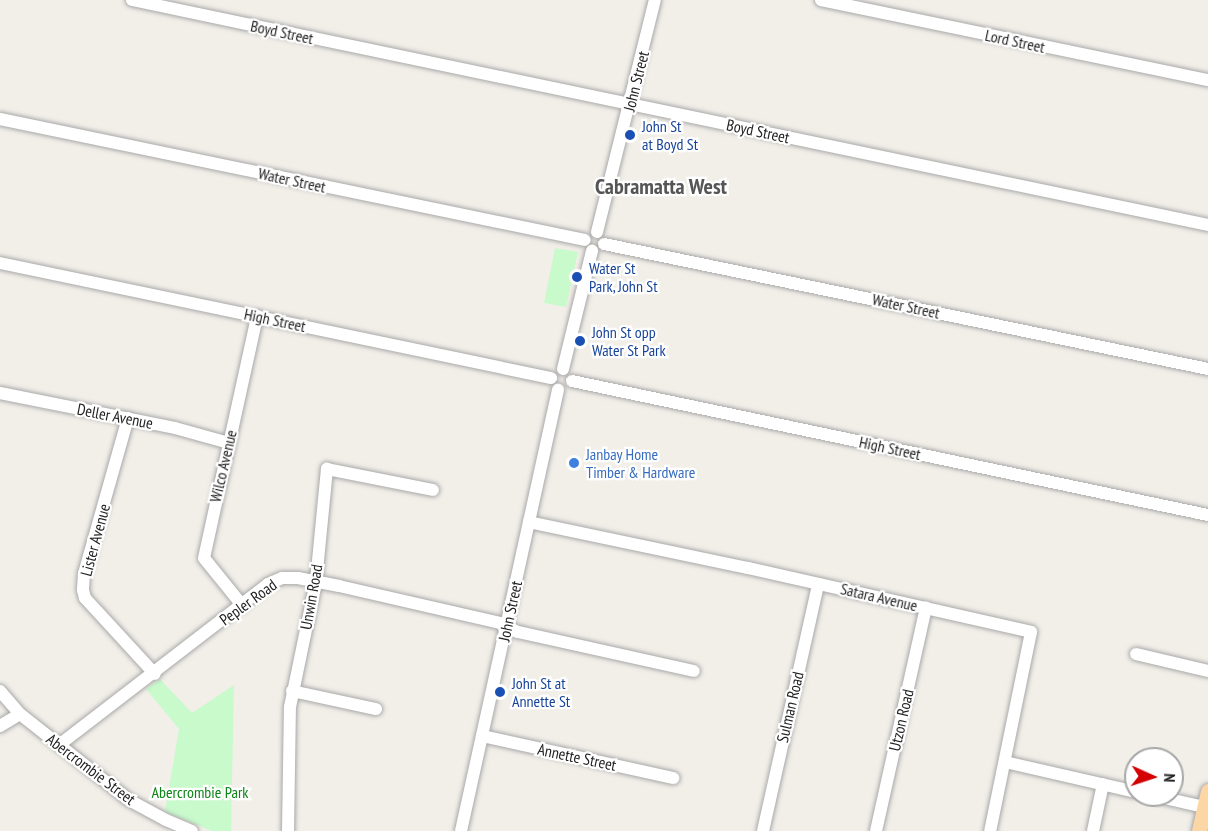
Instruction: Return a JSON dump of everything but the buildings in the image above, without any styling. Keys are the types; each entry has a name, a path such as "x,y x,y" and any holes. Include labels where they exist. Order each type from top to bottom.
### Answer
{"main road":[{"path":"1199,831 1208,790"}],"street":[{"name":"Boyd Street","path":"132,0 1208,225"},
{"name":"John Street","path":"597,232 655,0"},
{"name":"Lord Street","path":"821,0 1208,80"},
{"name":"Water Street","path":"0,118 585,240"},
{"path":"597,232 604,237 604,244 598,251 592,251 586,248 585,240 589,233 597,232"},
{"name":"Water Street","path":"604,244 1208,369"},
{"path":"563,369 592,251"},
{"name":"High Street","path":"0,263 550,378"},
{"name":"Wilco Avenue","path":"242,605 204,558 257,316"},
{"path":"563,369 570,373 572,381 568,389 558,390 552,387 550,378 556,370 563,369"},
{"name":"High Street","path":"572,381 1208,515"},
{"name":"John Street","path":"461,831 558,390"},
{"name":"Deller Avenue","path":"0,393 128,418 229,443"},
{"name":"Lister Avenue","path":"128,418 84,574 82,590 84,598 155,674"},
{"name":"Unwin Road","path":"288,831 289,728 292,691 316,581 327,469 432,490"},
{"name":"Satara Avenue","path":"529,522 818,584 1031,633 990,831"},
{"name":"Pepler Road","path":"59,746 155,674 268,584 282,578 316,581 507,627 518,632 694,671"},
{"name":"Sulman Road","path":"763,831 818,584"},
{"name":"Utzon Road","path":"876,831 926,608"},
{"path":"1136,654 1208,671"},
{"name":"Abercrombie Street","path":"0,691 20,714 129,800 192,831"},
{"path":"292,691 376,709"},
{"path":"0,726 20,714"},
{"name":"Annette Street","path":"482,736 673,778"},
{"path":"1005,762 1124,789"},
{"path":"1093,831 1103,784"},
{"path":"1184,802 1204,807"}],"green space":[{"path":"555,248 578,252 566,307 544,303"},
{"name":"Abercrombie Park","path":"160,679 192,713 234,685 231,831 212,831 165,812 179,729 146,689"}],"place":[{"name":"John St at Boyd St","path":"630,135"},
{"name":"Water St Park, John St","path":"577,277"},
{"name":"John St opp Water St Park","path":"580,341"},
{"name":"Janbay Home Timber & Hardware","path":"574,463"},
{"name":"John St at Annette St","path":"500,692"}],"district":[{"name":"Cabramatta West","path":"661,187"}]}
